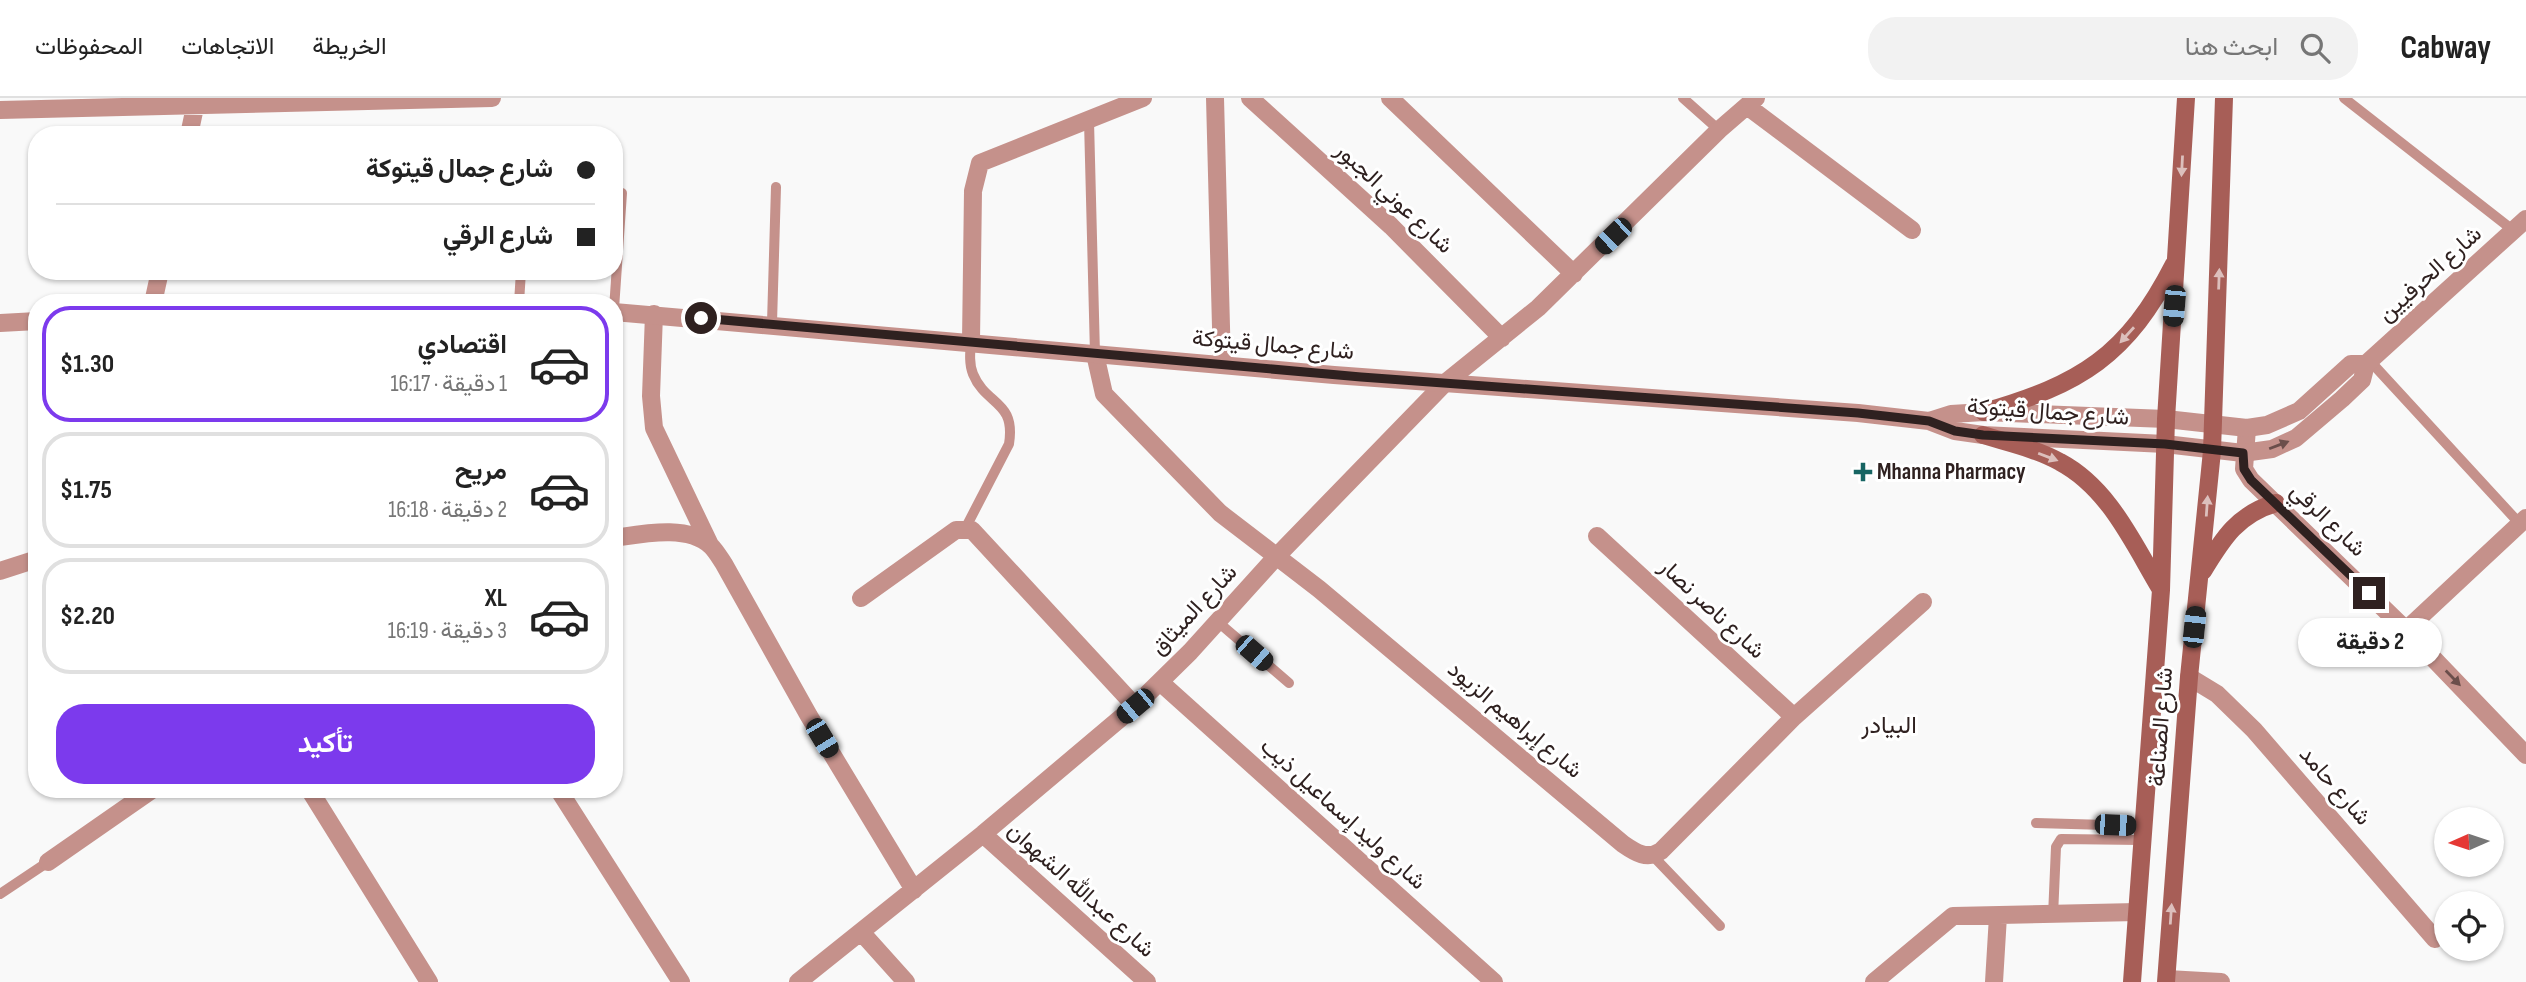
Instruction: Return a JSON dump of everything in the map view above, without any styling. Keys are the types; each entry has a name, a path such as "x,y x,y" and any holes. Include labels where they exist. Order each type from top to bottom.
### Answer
{"main road":[{"name":"شارع الصناعة","path":"2132,982 2161,590 2166,419 2186,98"},
{"name":"شارع الصناعة","path":"2166,980 2189,677 2202,574 2211,451 2224,98"},
{"path":"1984,412 2063,385 2093,367 2134,328 2177,258"},
{"path":"1983,435 2060,462 2089,482 2115,512 2161,590"},
{"path":"2202,574 2231,528 2256,509 2276,503"}],"street":[{"path":"0,110 195,107 229,102 492,98"},
{"path":"971,341 973,191 975,174 980,163 996,154 1143,98"},
{"path":"1215,98 1222,365"},
{"name":"شارع عوني الجبور","path":"1250,98 1391,226 1502,338"},
{"path":"1390,98 1574,274"},
{"path":"1752,102 1912,230"},
{"name":"شارع الميثاق","path":"798,982 984,834 1135,706 1445,383 1502,338 1574,274 1719,130 1752,102"},
{"path":"191,126 195,107"},
{"name":"شارع الحرفيين","path":"2165,444 2243,453 2272,449 2296,438 2362,380 2368,362 2520,225"},
{"name":"شارع جمال قيتوكة","path":"623,311 1222,365 1692,399 1929,421 1955,431 1983,435 2165,444"},
{"path":"654,314 651,396 654,428 710,545 724,564 809,716 914,890"},
{"path":"0,323 28,321"},
{"name":"شارع إبراهيم الزيود","path":"1095,354 1104,394 1220,513 1275,558 1319,589 1623,844 1643,855 1653,856"},
{"name":"شارع الحرفيين","path":"2166,419 2247,428 2267,425 2299,411 2351,364 2368,362"},
{"name":"شارع جمال قيتوكة","path":"1929,421 1951,414 1984,412 2166,419"},
{"path":"2243,453 2247,428"},
{"name":"شارع الرقي","path":"2243,453 2244,469 2251,480 2406,629 2526,755"},
{"path":"2406,629 2523,521"},
{"path":"861,598 948,536 965,529 982,537 1135,706"},
{"path":"623,537 670,533 691,536 710,545"},
{"name":"شارع ناصر نصار","path":"1597,537 1794,717"},
{"path":"0,571 28,562"},
{"path":"1653,856 1794,717 1923,602"},
{"name":"شارع حامد","path":"2189,677 2217,694 2254,730 2434,938"},
{"name":"شارع وليد إسماعيل ذيب","path":"1160,682 1494,982"},
{"path":"48,862 140,798"},
{"path":"315,798 427,981"},
{"path":"564,798 681,982"},
{"name":"شارع عبدالله الشهوان","path":"984,834 1147,982"},
{"path":"1874,982 1948,918 1961,915 2053,916 2137,912"},
{"path":"1994,982 1998,916"},
{"path":"862,933 906,982"},
{"path":"2166,980 2221,982"}],"lane":[{"path":"1683,98 1719,130"},
{"path":"2344,98 2520,225"},
{"path":"1088,121 1095,354"},
{"path":"772,323 776,187"},
{"path":"965,529 1009,444 1011,433 1006,410 978,384 973,375 971,341"},
{"path":"2368,362 2523,521"},
{"path":"1218,622 1289,683"},
{"path":"2036,823 2141,833"},
{"path":"2053,916 2056,847 2061,839 2141,833"},
{"path":"1653,856 1720,926"},
{"path":"0,894 48,862"}],"place":[{"name":"Mhanna Pharmacy","path":"1863,472"}],"district":[{"name":"البيادر","path":"1889,725"}],"route":[{"path":"701,318 1361,377 1858,413 1929,421 1955,431 1983,435 2165,444 2243,453 2244,469 2251,480 2369,593"}]}
